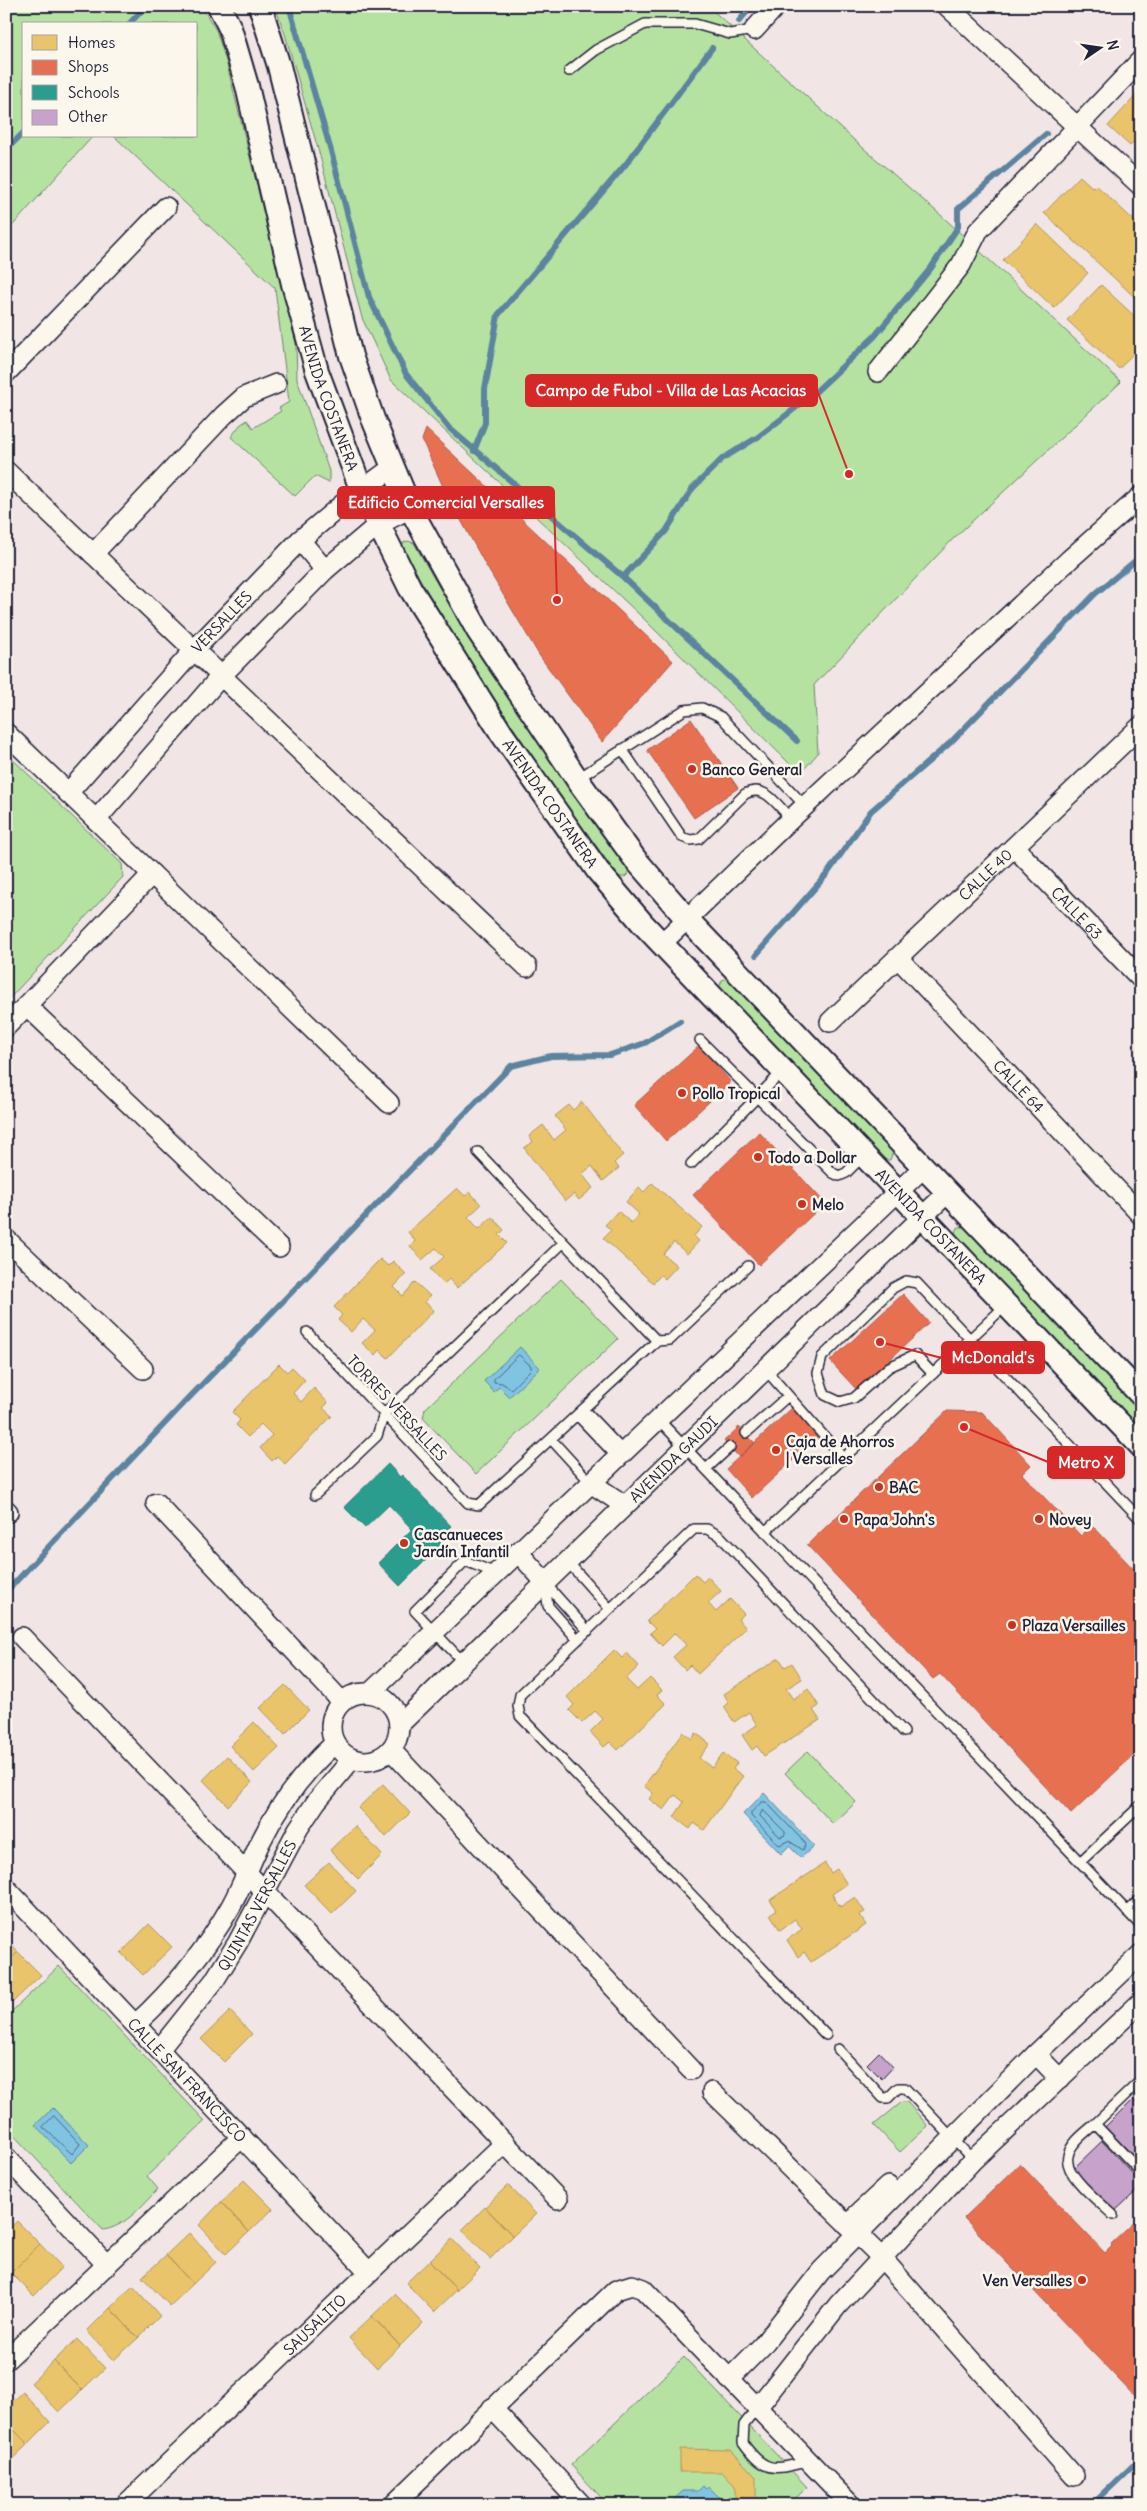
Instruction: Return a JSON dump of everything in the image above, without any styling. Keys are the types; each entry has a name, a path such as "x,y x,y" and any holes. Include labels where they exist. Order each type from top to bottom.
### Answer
{"street":[{"name":"AVENIDA COSTANERA","path":"219,6 230,28 247,86 293,284 317,371 361,489 410,588 502,734 598,872 661,944 1141,1446"},
{"path":"260,6 280,66 351,356 392,468 410,508 478,631 577,780 634,860 687,919 1141,1395"},
{"path":"754,30 776,6"},
{"path":"947,6 1076,129 1141,186"},
{"path":"878,372 961,265 978,231 1141,60"},
{"path":"6,373 166,207"},
{"path":"93,554 224,415 244,397 276,384"},
{"name":"VERSALLES","path":"68,793 194,650 300,540 361,489 392,468"},
{"path":"6,471 527,967"},
{"path":"661,944 791,819 1070,559 1141,496"},
{"path":"96,820 221,676 325,570 378,525 410,508"},
{"path":"300,540 325,570"},
{"name":"CALLE 40","path":"830,1022 1014,847 1139,732"},
{"path":"6,733 389,1103"},
{"name":"CALLE 63","path":"1014,847 1141,979"},
{"path":"6,1027 152,874"},
{"name":"CALLE 64","path":"898,958 1141,1215"},
{"path":"27,1006 279,1247"},
{"path":"377,1696 434,1633 924,1167"},
{"name":"AVENIDA GAUDI","path":"399,1725 947,1192"},
{"path":"6,1240 143,1369"},
{"path":"591,1483 624,1505"},
{"path":"156,1503 342,1702"},
{"path":"518,1552 544,1582"},
{"path":"22,1637 558,2199"},
{"path":"350,1696 377,1696 392,1705 399,1725 398,1738 391,1750 373,1761 352,1759 339,1749 335,1743 331,1726 333,1717 342,1702 350,1696"},
{"name":"QUINTAS VERSALLES","path":"136,2024 156,2006 194,1963 232,1904 279,1806 304,1774 335,1743"},
{"path":"391,1750 691,2070"},
{"name":"QUINTAS VERSALLES","path":"159,2050 214,1980 238,1942 298,1828 316,1802 352,1759"},
{"name":"CALLE SAN FRANCISCO","path":"6,1888 369,2272"},
{"path":"729,2379 762,2346 852,2230 931,2160 1036,2054 1141,1954"},
{"path":"757,2408 838,2305 881,2257 973,2160 1141,2002"},
{"path":"1036,2054 1060,2079"},
{"path":"712,2092 881,2257 1074,2476"},
{"path":"6,2360 242,2137"},
{"name":"SAUSALITO","path":"124,2505 505,2143"},
{"path":"6,2158 107,2265"},
{"path":"393,2505 616,2290 632,2285 643,2289 851,2505"},
{"path":"492,2408 582,2505"}],"lane":[{"path":"569,71 596,50 645,24 695,24 730,34 754,30"},
{"path":"577,780 684,710 702,708 721,717 805,806"},
{"path":"622,749 682,837 690,840 699,840 745,794 754,789 762,790 791,819"},
{"path":"700,1040 833,1173 839,1176 846,1173 863,1156"},
{"path":"691,1164 782,1071"},
{"path":"478,1152 562,1243 657,1340"},
{"path":"315,1495 376,1436 384,1414 562,1243"},
{"path":"591,1483 551,1438 657,1340 670,1340 748,1266"},
{"path":"933,1374 915,1354 889,1367 854,1398 840,1402 825,1394 818,1373 822,1357 893,1288 906,1281 917,1283 1141,1520"},
{"path":"765,1532 1006,1305"},
{"name":"TORRES VERSALLES","path":"307,1332 468,1503 479,1505 551,1438"},
{"path":"764,1369 844,1459"},
{"path":"746,1433 788,1396"},
{"path":"580,1412 621,1455"},
{"path":"658,1419 1141,1926"},
{"path":"706,1469 730,1447"},
{"path":"826,2035 520,1716 518,1706 520,1695 694,1530 707,1529 720,1536 904,1732"},
{"path":"463,1662 414,1611 466,1561 497,1573"},
{"path":"567,1561 610,1609"},
{"path":"544,1582 588,1631"},
{"path":"544,1582 548,1606 578,1640"},
{"path":"1080,1862 1141,1805"},
{"path":"1127,1912 1141,1899"},
{"path":"838,2048 883,2098 888,2098 898,2088 905,2088 951,2139 973,2160"},
{"path":"1113,2216 1074,2178 1067,2156 1073,2145 1141,2080"},
{"path":"1095,2124 1137,2168"},
{"path":"757,2408 744,2425 742,2443 752,2456 766,2467 783,2468 809,2461"}],"green space":[{"path":"6,6 201,6 216,30 226,61 296,343 297,379 329,471 329,483 315,476 295,496 231,437 240,425 247,420 253,428 281,411 279,408 289,402 275,288 116,138 198,138 198,22 22,22 22,138 91,138 6,233"},
{"path":"275,6 708,6 854,140 944,218 1121,382 953,539 814,685 818,753 800,774 642,617 391,380 362,318 320,156 285,34"},
{"path":"408,541 414,543 463,627 516,709 628,868 628,874 625,877 619,877 479,676 403,550 403,543"},
{"path":"6,753 122,864 123,877 6,1002"},
{"path":"728,978 893,1152 890,1160 885,1160 719,988 722,980"},
{"path":"965,1227 1141,1412 1141,1430 955,1236 956,1229"},
{"path":"561,1279 618,1339 476,1474 423,1418 425,1409"},
{"path":"808,1751 856,1802 833,1824 785,1773"},
{"path":"59,1966 205,2121 147,2176 158,2189 127,2220 103,2230 6,2127 6,2017"},
{"path":"902,2102 907,2102 928,2126 900,2152 874,2125"},
{"path":"684,2357 807,2487 789,2505 608,2505 571,2465"}],"water":[{"path":"520,1347 540,1368 509,1397 499,1387 494,1392 484,1381"},
{"path":"764,1793 814,1846 801,1858 789,1846 781,1854 743,1814"},
{"path":"53,2108 89,2145 71,2163 35,2125"},
{"path":"703,2486 706,2489 709,2487 721,2499 718,2502 720,2505 676,2505 672,2501 683,2491 698,2491"}],"building: Homes":[{"path":"1141,90 1141,134 1130,146 1108,126"},
{"path":"1080,176 1093,188 1096,185 1141,227 1141,303 1044,213"},
{"path":"1037,224 1088,273 1054,308 1003,260"},
{"path":"1101,285 1141,322 1141,345 1119,369 1067,320"},
{"path":"582,1102 623,1155 614,1163 619,1168 603,1181 592,1166 582,1174 593,1188 579,1200 574,1194 565,1201 524,1148 533,1142 529,1136 543,1125 554,1140 566,1130 555,1116 569,1105 573,1110"},
{"path":"652,1183 702,1227 694,1236 699,1241 687,1254 674,1242 663,1254 677,1266 665,1279 661,1275 653,1283 603,1238 611,1230 605,1225 618,1211 631,1223 639,1214 626,1202 639,1187 644,1192"},
{"path":"457,1188 465,1196 470,1192 481,1205 468,1217 479,1229 492,1217 504,1230 499,1235 507,1243 457,1288 449,1279 444,1284 430,1269 444,1257 436,1248 422,1260 410,1246 415,1241 408,1232"},
{"path":"380,1259 388,1266 393,1261 406,1274 394,1287 403,1296 415,1282 430,1296 425,1302 434,1310 388,1358 379,1350 375,1355 362,1343 375,1330 363,1319 351,1332 338,1320 342,1315 334,1307"},
{"path":"279,1364 287,1372 292,1367 305,1380 293,1393 301,1402 314,1388 328,1403 323,1408 332,1416 285,1464 277,1456 272,1461 260,1448 272,1435 261,1424 248,1437 236,1425 240,1420 232,1412"},
{"path":"695,1574 703,1582 708,1577 721,1591 708,1603 716,1612 730,1599 744,1614 738,1619 746,1628 698,1674 690,1665 685,1670 673,1657 686,1645 675,1633 662,1646 650,1633 655,1629 647,1621"},
{"path":"614,1650 622,1658 627,1653 639,1666 626,1679 637,1690 650,1678 662,1690 657,1695 666,1704 618,1750 610,1742 604,1747 590,1732 603,1719 595,1711 582,1723 569,1710 574,1705 567,1697"},
{"path":"779,1658 785,1667 792,1663 802,1679 786,1689 793,1699 808,1689 819,1706 813,1710 820,1720 764,1756 757,1746 752,1750 742,1735 757,1725 749,1712 734,1722 724,1707 729,1703 724,1694"},
{"path":"285,1685 309,1710 285,1734 260,1708"},
{"path":"254,1722 279,1748 254,1772 230,1746"},
{"path":"683,1732 692,1739 696,1733 710,1744 699,1758 712,1768 723,1753 737,1763 733,1769 743,1776 704,1830 694,1823 690,1829 674,1817 684,1802 675,1795 664,1810 649,1799 653,1793 644,1786"},
{"path":"227,1756 252,1782 228,1806 203,1780"},
{"path":"383,1784 410,1813 386,1837 358,1808"},
{"path":"355,1826 382,1855 358,1879 330,1850"},
{"path":"329,1862 356,1891 332,1914 304,1885"},
{"path":"825,1863 831,1873 837,1869 847,1884 832,1894 840,1907 855,1897 865,1912 859,1915 866,1925 811,1962 804,1952 798,1957 787,1940 802,1929 795,1919 780,1930 770,1914 776,1910 770,1900"},
{"path":"149,1924 172,1947 143,1975 121,1953"},
{"path":"6,1940 18,1952 6,1964"},
{"path":"18,1952 41,1975 12,2003 6,1997 6,1964"},
{"path":"230,2011 252,2034 224,2062 201,2039"},
{"path":"244,2180 273,2209 249,2232 221,2202"},
{"path":"508,2185 536,2214 513,2236 485,2207"},
{"path":"221,2202 249,2232 226,2254 199,2225"},
{"path":"485,2207 513,2236 490,2259 462,2230"},
{"path":"17,2221 40,2244 11,2273 6,2268 6,2232"},
{"path":"189,2233 216,2262 193,2284 166,2255"},
{"path":"452,2239 480,2268 457,2290 429,2261"},
{"path":"40,2244 62,2267 34,2296 11,2273"},
{"path":"166,2255 193,2284 170,2306 142,2277"},
{"path":"429,2261 457,2290 434,2312 406,2283"},
{"path":"133,2286 160,2316 138,2338 110,2308"},
{"path":"395,2294 423,2323 400,2346 372,2316"},
{"path":"110,2308 138,2338 114,2360 87,2331"},
{"path":"372,2316 400,2346 377,2368 349,2338"},
{"path":"77,2339 105,2368 82,2390 54,2361"},
{"path":"54,2361 82,2390 59,2412 31,2383"},
{"path":"23,2392 50,2422 28,2444 6,2422 6,2408"},
{"path":"6,2422 28,2444 6,2465"},
{"path":"680,2449 731,2450 756,2477 756,2505 735,2505 735,2486 722,2472 680,2472"}],"building: Shops":[{"path":"426,429 673,661 602,742 539,655 485,564 445,491 422,440"},
{"name":"Banco General","path":"691,719 738,788 694,818 647,750"},
{"name":"Pollo Tropical","path":"699,1046 731,1082 666,1141 634,1105"},
{"path":"759,1132 825,1203 759,1265 693,1195"},
{"path":"903,1294 929,1323 857,1390 830,1361"},
{"name":"Caja de Ahorros | Versalles","path":"792,1408 818,1437 752,1498 726,1469"},
{"name":"Plaza Versailles","path":"947,1411 982,1412 1031,1465 1022,1474 1081,1536 1092,1525 1141,1577 1141,1748 1071,1814 940,1674 933,1679 807,1545"},
{"path":"739,1427 755,1443 739,1457 724,1441"},
{"name":"Ven Versalles","path":"1020,2164 1105,2253 1112,2246 1111,2244 1141,2216 1141,2403 964,2218"}],"building: Schools":[{"path":"388,1464 400,1477 402,1475 451,1526 437,1539 442,1544 400,1586 378,1563 412,1529 389,1505 365,1528 344,1507"}],"building: Other":[{"path":"879,2052 893,2067 882,2079 867,2064"},
{"path":"1133,2099 1141,2107 1141,2164 1105,2127"},
{"path":"1102,2141 1132,2173 1141,2165 1141,2187 1115,2211 1073,2169"}],"waterway":[{"path":"131,22 146,6"},
{"path":"289,6 331,151 369,297 406,374 449,428 623,577 797,741"},
{"path":"739,21 752,6"},
{"path":"474,451 485,423 485,389 498,315 626,164 712,48"},
{"path":"6,150 22,134"},
{"path":"623,577 666,531 693,488 722,459 758,437 811,396 874,337 931,268 958,227 958,209 1046,134"},
{"path":"756,955 827,874 871,811 950,743 1095,594 1141,556"},
{"path":"6,1592 186,1401 511,1066 551,1056 610,1055 645,1043 680,1021"},
{"path":"1092,2505 1141,2458"}],"place":[{"name":"Campo de Fubol - Villa de Las Acacias","path":"849,474"},
{"name":"Edificio Comercial Versalles","path":"557,600"},
{"name":"Banco General","path":"692,769"},
{"name":"Pollo Tropical","path":"682,1093"},
{"name":"Todo a Dollar","path":"758,1157"},
{"name":"Melo","path":"802,1204"},
{"name":"McDonald's","path":"880,1342"},
{"name":"Metro X","path":"964,1427"},
{"name":"Caja de Ahorros | Versalles","path":"776,1450"},
{"name":"BAC","path":"879,1487"},
{"name":"Papa John's","path":"844,1519"},
{"name":"Novey","path":"1039,1519"},
{"name":"Cascanueces Jardín Infantil","path":"404,1543"},
{"name":"Plaza Versailles","path":"1012,1625"},
{"name":"Ven Versalles","path":"1082,2280"}]}
